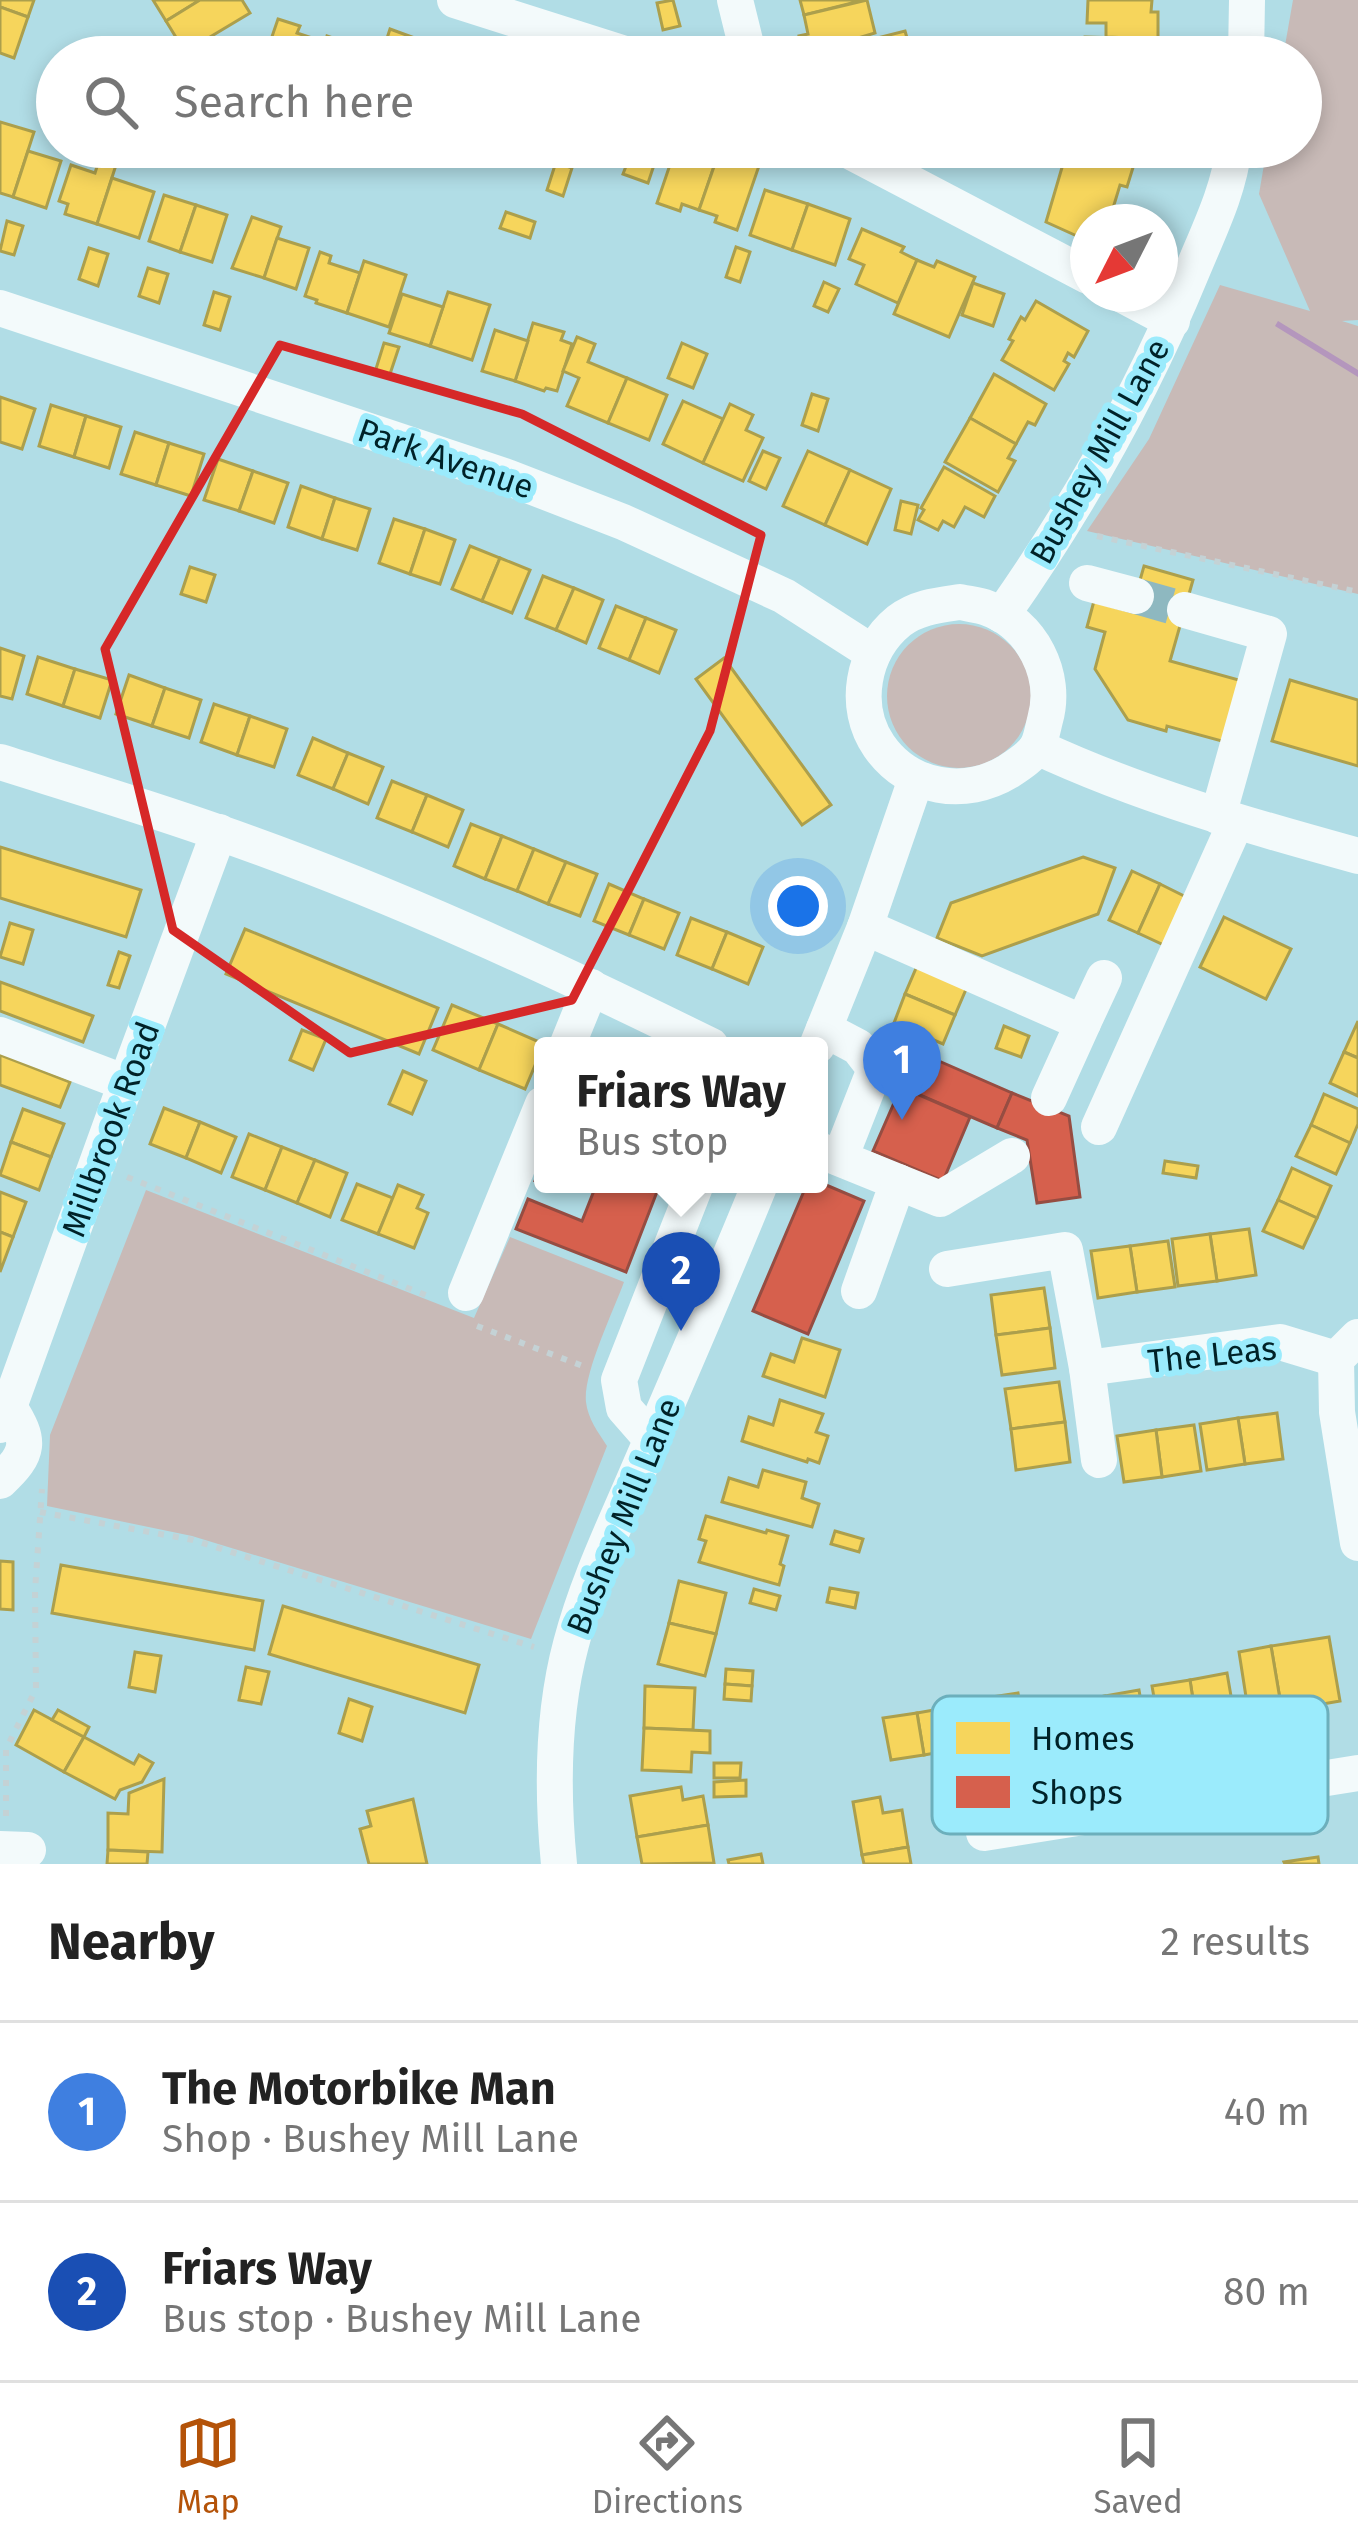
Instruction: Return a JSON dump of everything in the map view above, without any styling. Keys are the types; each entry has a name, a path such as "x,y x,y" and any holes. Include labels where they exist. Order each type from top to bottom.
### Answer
{"street":[{"path":"455,0 568,36"},
{"path":"735,0 744,36"},
{"path":"1246,36 1247,0"},
{"path":"882,168 1070,267"},
{"name":"Bushey Mill Lane","path":"1002,615 1105,454 1172,321 1231,168"},
{"name":"Park Avenue","path":"0,308 507,477 623,522 784,596 873,653"},
{"path":"1155,312 1172,321"},
{"path":"1087,584 1136,596"},
{"path":"960,602 1002,615 1036,647 1047,678 1048,710 1037,747 991,782 959,788 916,779 890,760 871,734 863,702 873,653 899,621 928,607 960,602"},
{"path":"1099,1127 1227,819 1269,634 1185,610"},
{"path":"1037,747 1086,770 1227,819 1358,856"},
{"path":"0,763 219,832 385,897 693,1037"},
{"path":"820,1037 916,779"},
{"name":"Millbrook Road","path":"5,1416 219,832"},
{"path":"865,927 1083,1023"},
{"path":"1049,1098 1105,978"},
{"path":"571,1037 591,987"},
{"path":"0,1035 126,1083"},
{"path":"828,1040 858,1047 875,1069 829,1154 940,1199 1012,1156"},
{"path":"457,1305 534,1125"},
{"path":"859,1291 898,1182"},
{"path":"652,1440 624,1408 619,1380 692,1193"},
{"name":"Bushey Mill Lane","path":"560,1864 556,1734 568,1658 596,1570 756,1193"},
{"path":"947,1269 1065,1250 1088,1368 1099,1460"},
{"name":"The Leas","path":"1088,1368 1280,1342 1347,1348"},
{"path":"1347,1348 1337,1412 1358,1544"},
{"path":"0,1480 16,1466 26,1445 22,1428 5,1416"},
{"path":"1328,1778 1358,1773"}],"path":[{"path":"1059,528 1358,592"},
{"path":"96,1164 457,1305 619,1380"},
{"path":"12,1850 6,1749 36,1689 35,1591 43,1474"},
{"path":"40,1512 193,1540 568,1658"}],"highlighted area":[{"path":"280,345 522,414 761,535 710,731 572,1000 350,1053 173,930 105,649"}],"shaded area":[{"path":"1293,0 1358,0 1358,320 1342,321 1358,326 1358,594 1087,531 1149,439 1220,285 1310,311 1259,194 1263,168 1322,168 1322,36 1287,36"},
{"path":"1278,321 1358,370 1358,377 1275,326"},
{"path":"959,624 986,630 1010,645 1025,669 1031,696 1025,723 1010,747 986,762 959,768 932,762 908,747 893,723 887,696 893,669 908,645 932,630"},
{"path":"146,1190 474,1318 510,1237 624,1282 586,1390 589,1414 607,1446 531,1639 192,1536 47,1506 50,1435"}],"building: Homes":[{"path":"0,0 34,0 28,17 0,7"},
{"path":"153,0 200,0 166,21"},
{"path":"200,0 242,0 250,13 212,36 175,36 166,21"},
{"path":"673,0 680,26 663,30 657,3"},
{"path":"800,0 864,0 804,15"},
{"path":"867,0 875,33 799,36 808,34 804,15"},
{"path":"1088,0 1152,0 1151,12 1158,12 1158,36 1106,36 1106,23 1087,23"},
{"path":"0,7 28,17 14,58 0,53"},
{"path":"278,19 300,26 297,33 306,36 272,36"},
{"path":"0,122 34,132 13,197 0,193"},
{"path":"28,151 36,153 36,168 59,168 46,208 13,197"},
{"path":"70,168 95,173 97,168 115,168 97,224 65,214 68,204 59,201"},
{"path":"554,168 572,168 563,196 547,190"},
{"path":"625,168 653,168 648,183 623,174"},
{"path":"669,168 713,168 699,210 682,204 680,211 657,203"},
{"path":"713,168 758,168 737,230 699,210"},
{"path":"1062,168 1133,168 1127,187 1120,185 1114,204 1070,204 1070,233 1046,222"},
{"path":"112,178 154,192 139,238 97,224"},
{"path":"765,190 808,204 792,250 750,235"},
{"path":"164,195 196,205 180,252 149,241"},
{"path":"808,204 850,219 835,265 792,250"},
{"path":"196,205 227,215 212,262 180,252"},
{"path":"506,212 535,222 530,238 500,228"},
{"path":"252,217 281,227 264,278 232,268"},
{"path":"7,221 23,226 14,255 0,251"},
{"path":"862,229 904,247 901,252 917,260 898,303 856,284 864,265 849,259"},
{"path":"277,238 309,248 296,289 264,278"},
{"path":"736,247 750,252 740,282 726,277"},
{"path":"89,248 108,254 98,286 79,279"},
{"path":"320,252 331,256 329,263 360,273 347,313 305,296"},
{"path":"917,260 934,267 937,261 975,277 949,337 894,314"},
{"path":"364,261 406,275 389,327 347,313"},
{"path":"148,268 168,274 159,303 139,296"},
{"path":"824,282 839,289 828,312 814,306"},
{"path":"973,283 1004,294 993,326 962,315"},
{"path":"214,292 230,297 220,330 204,325"},
{"path":"448,292 490,305 472,360 430,346"},
{"path":"402,294 443,307 430,346 389,333"},
{"path":"1036,301 1088,331 1074,357 1068,353 1064,361 1069,364 1054,390 1002,360 1021,317 1025,320"},
{"path":"533,323 564,332 561,340 572,344 557,391 515,381"},
{"path":"495,330 528,341 515,381 482,371"},
{"path":"577,337 595,344 588,362 627,378 608,423 567,406 579,378 563,371"},
{"path":"384,343 399,347 389,377 375,372"},
{"path":"682,343 707,354 693,388 668,378"},
{"path":"994,374 1046,404 1035,425 1028,422 1016,444 970,418"},
{"path":"627,378 667,395 649,440 608,423"},
{"path":"812,394 828,399 818,431 802,425"},
{"path":"0,397 35,409 22,449 0,442"},
{"path":"683,401 723,419 703,463 663,444"},
{"path":"730,404 753,415 746,430 763,438 743,481 703,463"},
{"path":"51,405 86,416 74,457 39,446"},
{"path":"86,416 121,427 109,468 74,457"},
{"path":"970,418 1016,444 1008,458 1015,461 998,492 945,462"},
{"path":"135,432 169,443 156,485 121,474"},
{"path":"169,443 204,454 191,496 156,485"},
{"path":"763,451 780,458 766,489 749,481"},
{"path":"808,451 850,470 825,525 783,506"},
{"path":"218,459 253,471 239,511 204,500"},
{"path":"944,467 995,496 984,517 965,507 954,527 943,521 938,530 918,520"},
{"path":"850,470 891,489 867,544 825,525"},
{"path":"253,471 288,483 274,523 239,511"},
{"path":"301,486 335,498 322,539 288,527"},
{"path":"335,498 370,509 357,550 322,539"},
{"path":"901,501 918,505 911,534 895,530"},
{"path":"394,519 425,529 410,574 379,563"},
{"path":"425,529 455,540 440,584 410,574"},
{"path":"470,546 500,558 482,601 452,589"},
{"path":"500,558 530,570 512,613 482,601"},
{"path":"1144,566 1193,580 1170,661 1246,682 1229,743 1128,720 1095,669 1105,632 1087,627 1094,601 1131,612"},
{"path":"190,567 215,575 206,602 181,594"},
{"path":"543,576 574,588 556,630 526,618"},
{"path":"574,588 603,600 586,643 556,630"},
{"path":"616,606 646,618 629,660 599,648"},
{"path":"646,618 676,630 659,673 629,660"},
{"path":"0,648 24,656 12,699 0,696"},
{"path":"38,657 75,669 63,706 27,694"},
{"path":"724,658 831,805 802,825 696,679"},
{"path":"75,669 112,680 100,718 63,706"},
{"path":"129,675 165,688 152,726 116,714"},
{"path":"1290,680 1358,700 1358,766 1272,741"},
{"path":"165,688 201,700 189,738 152,726"},
{"path":"214,704 250,716 237,755 201,742"},
{"path":"250,716 287,729 274,767 237,755"},
{"path":"313,738 348,753 333,789 298,775"},
{"path":"348,753 383,767 368,804 333,789"},
{"path":"392,781 427,795 412,832 377,818"},
{"path":"427,795 463,810 448,847 412,832"},
{"path":"471,824 502,836 485,879 454,866"},
{"path":"502,836 534,849 517,891 485,879"},
{"path":"0,847 141,890 126,937 0,898"},
{"path":"534,849 566,862 548,904 517,891"},
{"path":"1083,857 1115,868 1098,914 982,956 937,938 951,903"},
{"path":"566,862 597,874 580,916 548,904"},
{"path":"1132,871 1160,884 1138,933 1109,920"},
{"path":"609,884 644,899 629,935 594,921"},
{"path":"1160,884 1188,898 1166,946 1138,933"},
{"path":"644,899 679,913 664,949 629,935"},
{"path":"1224,917 1291,949 1266,999 1200,967"},
{"path":"691,918 727,932 712,969 677,955"},
{"path":"10,923 33,930 23,964 0,957"},
{"path":"245,929 438,1008 419,1054 226,974"},
{"path":"727,932 763,947 748,984 712,969"},
{"path":"119,952 130,956 119,988 108,985"},
{"path":"917,966 967,987 955,1015 905,994"},
{"path":"0,982 93,1016 83,1042 0,1011"},
{"path":"905,994 955,1015 943,1044 894,1023"},
{"path":"452,1005 498,1024 479,1070 433,1050"},
{"path":"1358,1021 1358,1058 1344,1052"},
{"path":"498,1024 534,1040 534,1068 525,1089 479,1070"},
{"path":"1004,1026 1029,1036 1021,1057 996,1048"},
{"path":"302,1030 326,1039 313,1070 290,1060"},
{"path":"1344,1052 1358,1058 1358,1096 1330,1083"},
{"path":"0,1055 70,1082 60,1107 0,1085"},
{"path":"403,1071 426,1081 412,1114 389,1104"},
{"path":"1324,1094 1358,1109 1350,1143 1311,1125"},
{"path":"164,1108 200,1122 186,1158 150,1144"},
{"path":"23,1109 64,1124 51,1157 11,1142"},
{"path":"200,1122 236,1137 221,1173 186,1158"},
{"path":"1311,1125 1350,1143 1336,1174 1296,1156"},
{"path":"249,1134 282,1147 265,1190 232,1177"},
{"path":"11,1142 51,1157 39,1190 0,1175"},
{"path":"282,1147 315,1160 297,1203 265,1190"},
{"path":"315,1160 347,1173 330,1217 297,1203"},
{"path":"1165,1161 1198,1166 1196,1178 1163,1173"},
{"path":"1292,1168 1331,1186 1317,1218 1278,1200"},
{"path":"357,1184 393,1198 378,1234 342,1220"},
{"path":"398,1185 423,1195 417,1208 428,1213 414,1248 378,1234"},
{"path":"0,1192 26,1202 13,1237 0,1232"},
{"path":"1278,1200 1317,1218 1303,1248 1263,1231"},
{"path":"1249,1229 1256,1275 1217,1281 1210,1234"},
{"path":"0,1232 13,1237 0,1272"},
{"path":"1210,1234 1217,1281 1178,1286 1172,1239"},
{"path":"1168,1241 1175,1287 1137,1292 1130,1246"},
{"path":"1130,1246 1137,1292 1098,1298 1091,1251"},
{"path":"1044,1288 1050,1328 996,1335 991,1295"},
{"path":"1050,1328 1055,1368 1002,1375 996,1335"},
{"path":"802,1338 840,1350 825,1397 763,1376 771,1354 794,1362"},
{"path":"1059,1382 1065,1422 1011,1429 1005,1389"},
{"path":"780,1400 823,1414 816,1432 828,1436 819,1463 742,1441 749,1417 773,1425"},
{"path":"1277,1413 1283,1459 1245,1464 1238,1418"},
{"path":"1238,1418 1245,1464 1207,1470 1200,1424"},
{"path":"1065,1422 1070,1462 1016,1470 1011,1429"},
{"path":"1194,1425 1201,1471 1162,1477 1156,1430"},
{"path":"1156,1430 1162,1477 1124,1482 1117,1436"},
{"path":"763,1470 806,1482 802,1498 819,1504 812,1527 722,1502 729,1478 758,1487"},
{"path":"706,1516 788,1536 779,1585 699,1562 706,1541 699,1539"},
{"path":"835,1531 863,1539 859,1552 831,1544"},
{"path":"0,1561 13,1562 13,1610 0,1609"},
{"path":"61,1565 263,1601 254,1650 52,1613"},
{"path":"679,1581 726,1593 716,1634 669,1623"},
{"path":"830,1588 858,1593 855,1608 827,1602"},
{"path":"754,1589 780,1596 776,1610 750,1603"},
{"path":"283,1606 479,1665 465,1713 269,1654"},
{"path":"669,1623 716,1634 705,1676 658,1664"},
{"path":"1329,1637 1340,1701 1328,1703 1328,1696 1279,1696 1271,1646"},
{"path":"1271,1646 1279,1696 1246,1696 1239,1652"},
{"path":"135,1652 161,1656 155,1692 129,1687"},
{"path":"246,1667 269,1672 261,1704 239,1700"},
{"path":"726,1669 753,1671 752,1686 725,1684"},
{"path":"1227,1673 1231,1696 1192,1696 1190,1680"},
{"path":"1190,1680 1192,1696 1154,1696 1152,1686"},
{"path":"725,1684 752,1686 751,1701 724,1699"},
{"path":"645,1686 695,1688 693,1730 644,1728"},
{"path":"1139,1690 1140,1696 1105,1696"},
{"path":"349,1699 372,1707 362,1741 339,1733"},
{"path":"34,1710 84,1737 64,1772 16,1745"},
{"path":"58,1710 89,1727 84,1737 52,1720"},
{"path":"932,1710 932,1754 924,1755 917,1713"},
{"path":"917,1713 924,1755 891,1760 883,1718"},
{"path":"644,1728 710,1731 710,1753 692,1752 691,1772 642,1770"},
{"path":"84,1737 134,1764 139,1755 153,1763 142,1782 120,1790 115,1799 64,1772"},
{"path":"714,1763 741,1763 740,1778 714,1778"},
{"path":"164,1779 162,1852 108,1850 108,1813 128,1814 129,1793"},
{"path":"746,1780 746,1796 714,1797 714,1782"},
{"path":"681,1787 683,1800 703,1796 708,1825 637,1837 630,1796"},
{"path":"880,1797 883,1813 902,1810 908,1847 862,1855 853,1802"},
{"path":"413,1799 427,1864 369,1864 360,1829 371,1826 367,1811"},
{"path":"708,1825 714,1863 642,1864 637,1837"},
{"path":"908,1847 911,1864 864,1864 862,1855"},
{"path":"108,1850 148,1852 147,1864 107,1864"},
{"path":"761,1854 763,1864 729,1864 728,1860"},
{"path":"1318,1857 1319,1864 1284,1862"}],"building: Shops":[{"path":"916,1051 1012,1093 997,1128 901,1087"},
{"path":"901,1087 970,1117 943,1181 873,1151"},
{"path":"1012,1093 1069,1116 1080,1197 1037,1203 1027,1140 997,1128"},
{"path":"828,1186 864,1201 808,1334 753,1311 803,1193 828,1193"},
{"path":"593,1193 657,1193 626,1272 516,1229 528,1199 582,1221"}],"tunnel":[{"path":"1136,596 1185,610"}],"place":[{"name":"The Motorbike Man","path":"902,1120"},
{"name":"Friars Way","path":"681,1331"}]}
